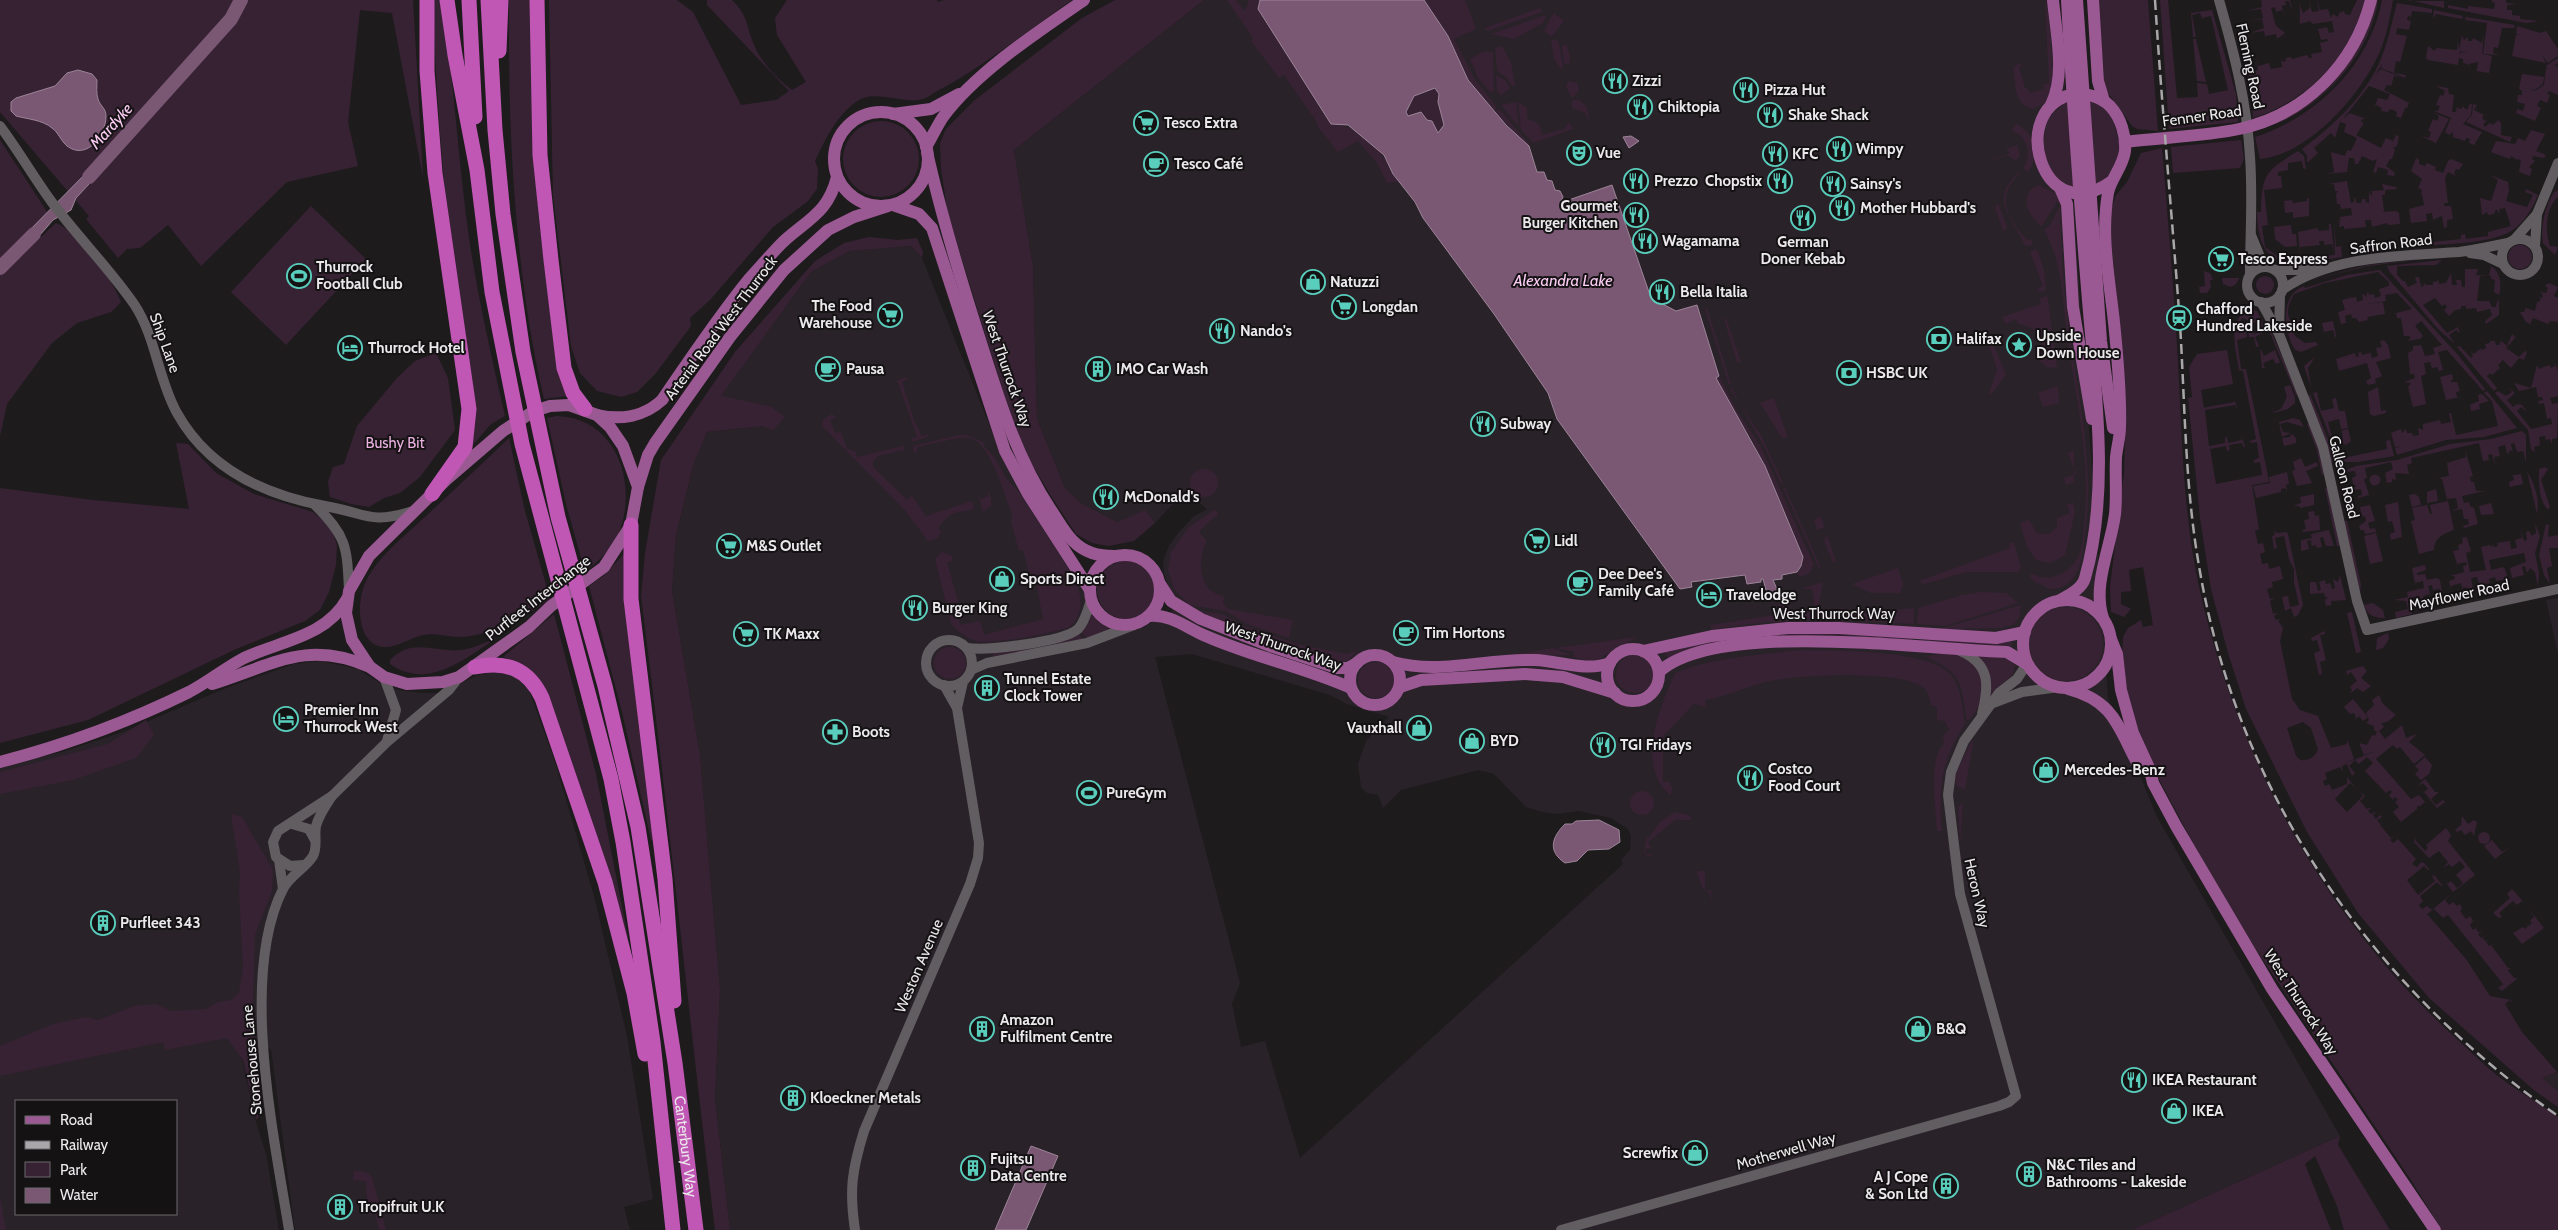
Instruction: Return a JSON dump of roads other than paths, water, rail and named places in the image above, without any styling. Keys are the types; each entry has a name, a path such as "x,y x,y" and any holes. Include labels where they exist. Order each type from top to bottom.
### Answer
{"highway":[{"path":"427,0 427,71 435,174 469,408 465,448 432,494"},
{"path":"448,0 455,55 477,170 492,292 513,402 557,581 611,779 623,842 639,935 658,1104"},
{"path":"469,0 477,170"},
{"path":"488,0 493,97 508,257 531,393 572,569 605,686 638,827 675,1063"},
{"path":"493,97 498,61 501,0"},
{"path":"537,0 540,155 564,368 573,393 591,412"},
{"path":"631,525 631,599 670,929 675,1063"},
{"path":"475,667 498,664 516,668 534,683 542,698 605,882 625,955 643,1046 658,1104"},
{"name":"Canterbury Way","path":"675,1063 696,1230"},
{"name":"Canterbury Way","path":"658,1104 673,1230"}],"main road":[{"path":"927,149 943,118 968,89 1031,37 1084,0"},
{"path":"2053,0 2058,67 2057,94 2039,127 2038,151 2045,172 2060,188 2067,204 2070,276 2080,352 2098,455"},
{"path":"2066,0 2077,170 2096,342 2116,457"},
{"path":"2077,0 2096,342 2098,398 2096,517 2091,556 2082,583 2060,600 2049,604 2037,613 2025,632 2023,644 2027,664 2037,676 2062,687 2085,684 2102,671 2109,658 2111,639 2099,606 2099,591 2115,512 2116,457 2120,427 2117,349 2106,236 2108,192 2123,160 2124,142 2119,119 2104,101 2098,81 2092,0"},
{"name":"Fenner Road","path":"2124,142 2226,132 2257,124 2283,113 2314,93 2345,60 2362,28 2372,0"},
{"path":"891,114 912,124 922,137 927,149 927,169 922,183 906,199 891,205 871,205 860,201 846,191 837,177 834,164 835,150 840,137 848,126 867,115 931,109 968,89"},
{"path":"2051,105 2058,100 2080,94 2089,95 2104,101"},
{"name":"West Thurrock Way","path":"927,149 942,218 1009,429 1022,461 1074,542 1097,556 1114,556"},
{"name":"Arterial Road West Thurrock","path":"591,412 633,416 653,408 662,400 748,281 784,242 815,218 825,207 834,190 837,177"},
{"path":"2060,188 2075,194 2084,195 2094,193 2112,181"},
{"name":"Arterial Road West Thurrock","path":"638,487 650,451 692,390 767,290 807,248 828,230 854,217 891,205"},
{"name":"West Thurrock Way","path":"891,205 919,214 926,220 938,243 1005,451 1028,494 1090,595"},
{"path":"807,248 859,223 893,214 914,218 931,232 938,243"},
{"path":"0,762 90,735 191,690 244,659 321,628 338,612 369,556 432,494 503,431 534,411 557,405 591,412 610,427 623,446 638,487"},
{"name":"Purfleet Interchange","path":"348,595 346,613 352,640 370,667 384,676 402,683 422,685 443,682 475,667 604,567 631,525 638,487"},
{"path":"1125,555 1143,559 1156,573 1160,584 1159,602 1149,616 1134,625 1122,626 1098,614 1090,595 1097,569 1114,556 1125,555"},
{"name":"West Thurrock Way","path":"1160,584 1171,601 1226,630 1337,668 1348,668 1357,663"},
{"path":"2060,600 2074,600 2088,605 2103,618"},
{"name":"West Thurrock Way","path":"1149,616 1158,615 1180,622 1228,646 1351,688"},
{"name":"West Thurrock Way","path":"1643,651 1712,636 1788,628 1839,628 1996,638 2009,637 2025,632"},
{"name":"West Thurrock Way","path":"2111,639 2117,654 2127,716 2153,783 2207,881 2272,990 2435,1230"},
{"name":"West Thurrock Way","path":"1659,672 1667,665 1688,656 1774,643 1840,641 2007,652 2027,664"},
{"path":"1626,650 1643,651 1654,660 1659,672 1655,688 1644,698 1629,700 1615,693 1563,677 1525,674 1421,680 1400,687 1391,700 1378,705 1364,703 1356,697 1351,688 1350,676 1357,663 1365,657 1376,655 1393,662 1425,667 1533,660 1594,668 1610,663 1618,654 1626,650"},
{"path":"191,690 308,654 342,656 370,667"},
{"path":"1393,662 1399,672 1400,687"},
{"path":"1610,663 1608,679 1615,693"},
{"name":"West Thurrock Way","path":"2062,687 2088,694 2100,702 2113,717 2144,774 2153,783"}],"street":[{"name":"Fleming Road","path":"2219,0 2244,97 2250,157 2250,275"},
{"name":"Ship Lane","path":"0,126 51,201 134,305 146,328 171,402 193,437 214,458 241,478 264,489 315,505 377,519 392,518 414,511"},
{"path":"2535,246 2537,214 2558,162"},
{"path":"2503,264 2502,252 2537,214"},
{"name":"Fleming Road","path":"2249,229 2257,250 2272,269"},
{"name":"Saffron Road","path":"2272,269 2324,269 2378,258 2462,252 2511,241 2526,240 2535,246 2538,262 2531,272 2516,275 2507,270 2503,264 2484,255 2462,252"},
{"path":"2260,268 2272,269 2281,278 2281,292 2272,301 2261,302 2249,293 2247,286 2250,275 2260,268"},
{"name":"Saffron Road","path":"2281,292 2292,283 2324,269"},
{"name":"Galleon Road","path":"2279,334 2281,292"},
{"name":"Galleon Road","path":"2261,302 2279,334 2323,446 2361,616 2367,630"},
{"name":"Ship Lane","path":"315,505 336,526 342,538 348,561 348,595"},
{"name":"Mayflower Road","path":"2367,630 2558,589"},
{"path":"966,648 991,650 1068,634 1082,624 1090,595"},
{"path":"971,670 986,663 1087,643 1134,625"},
{"path":"946,641 958,642 966,648 972,658 971,670 963,682 954,686 944,686 929,674 926,663 929,652 936,645 946,641"},
{"path":"1957,650 1973,656 1987,681 1982,715"},
{"name":"Heron Way","path":"2016,1096 1960,894 1952,846 1948,795 1951,772 1964,740 1999,694 2024,672 2027,664"},
{"name":"Stonehouse Lane","path":"384,676 396,710 387,742"},
{"name":"Stonehouse Lane","path":"283,889 278,860 273,848 275,836 282,828 292,824 332,796 387,742 431,706 459,676"},
{"name":"Weston Avenue","path":"957,708 963,682"},
{"name":"Weston Avenue","path":"855,1230 850,1190 854,1164 864,1131 970,884 978,858 979,843 957,708 944,686"},
{"name":"Heron Way","path":"1993,703 2022,692 2062,687"},
{"name":"Stonehouse Lane","path":"289,1230 274,1132 260,1009 269,932 283,889 303,865 313,857 319,818 332,796"},
{"path":"292,824 304,826 313,834 315,840"},
{"path":"278,860 290,866 303,865"},
{"name":"Motherwell Way","path":"1561,1230 2004,1104 2016,1096"}],"water":[{"name":"Alexandra Lake","path":"1260,0 1424,0 1448,36 1468,80 1506,125 1529,146 1537,172 1544,172 1547,180 1552,181 1555,190 1560,191 1563,197 1560,203 1612,185 1651,298 1676,311 1697,305 1719,376 1716,378 1765,466 1803,557 1797,572 1782,575 1782,579 1773,580 1777,589 1771,595 1766,590 1763,579 1761,579 1761,582 1747,584 1745,575 1691,582 1692,587 1680,589 1557,419 1548,393 1494,314 1423,218 1415,202 1393,174 1384,155 1348,125 1331,124 1258,9","holes":["1435,88 1439,94 1438,102 1444,125 1438,133 1432,121 1427,120 1421,112 1408,116 1406,112 1414,96"]},
{"path":"78,70 92,74 97,80 97,97 106,116 103,131 94,144 82,150 74,150 67,146 48,125 40,121 16,116 11,111 11,102 16,98 55,86 67,73"},
{"path":"1631,136 1639,141 1629,148 1623,137"},
{"path":"100,159 103,169 76,198 71,210 53,220 26,251 18,242"},
{"path":"1599,820 1619,830 1620,842 1609,849 1588,850 1577,861 1565,863 1559,858 1553,844 1557,834 1565,824 1572,824 1576,821"},
{"path":"1031,1146 1058,1156 1026,1230 995,1230"}],"waterway":[{"name":"Mardyke","path":"89,177 231,19 241,0"},
{"name":"Mardyke","path":"0,268 34,234"}],"railway":[{"path":"2155,0 2180,324 2188,476 2194,536 2218,649 2245,729 2280,806 2323,877 2372,945 2428,1007 2490,1064 2558,1116"}],"place":[{"name":"Zizzi","path":"1615,81"},
{"name":"Pizza Hut","path":"1746,90"},
{"name":"Chiktopia","path":"1640,107"},
{"name":"Shake Shack","path":"1770,115"},
{"name":"Tesco Extra","path":"1146,123"},
{"name":"Wimpy","path":"1839,149"},
{"name":"Vue","path":"1579,153"},
{"name":"KFC","path":"1775,154"},
{"name":"Tesco Café","path":"1156,164"},
{"name":"Prezzo","path":"1636,181"},
{"name":"Chopstix","path":"1780,181"},
{"name":"Sainsy's","path":"1833,184"},
{"name":"Mother Hubbard's","path":"1842,208"},
{"name":"Gourmet Burger Kitchen","path":"1636,215"},
{"name":"German Doner Kebab","path":"1803,218"},
{"name":"Wagamama","path":"1645,241"},
{"name":"Tesco Express","path":"2221,259"},
{"name":"Thurrock Football Club","path":"299,276"},
{"name":"Natuzzi","path":"1313,282"},
{"name":"Bella Italia","path":"1662,292"},
{"name":"Longdan","path":"1344,307"},
{"name":"The Food Warehouse","path":"890,315"},
{"name":"Chafford Hundred Lakeside","path":"2179,318"},
{"name":"Nando's","path":"1222,331"},
{"name":"Halifax","path":"1939,339"},
{"name":"Upside Down House","path":"2019,345"},
{"name":"Thurrock Hotel","path":"350,348"},
{"name":"Pausa","path":"828,369"},
{"name":"IMO Car Wash","path":"1098,369"},
{"name":"HSBC UK","path":"1849,373"},
{"name":"Subway","path":"1483,424"},
{"name":"McDonald's","path":"1106,497"},
{"name":"Lidl","path":"1537,541"},
{"name":"M&S Outlet","path":"729,546"},
{"name":"Sports Direct","path":"1002,579"},
{"name":"Dee Dee's Family Café","path":"1580,583"},
{"name":"Travelodge","path":"1709,595"},
{"name":"Burger King","path":"915,608"},
{"name":"Tim Hortons","path":"1406,633"},
{"name":"TK Maxx","path":"746,634"},
{"name":"Tunnel Estate Clock Tower","path":"987,688"},
{"name":"Premier Inn Thurrock West","path":"286,719"},
{"name":"Vauxhall","path":"1419,728"},
{"name":"Boots","path":"835,732"},
{"name":"BYD","path":"1472,741"},
{"name":"TGI Fridays","path":"1603,745"},
{"name":"Mercedes-Benz","path":"2046,770"},
{"name":"Costco Food Court","path":"1750,778"},
{"name":"PureGym","path":"1089,793"},
{"name":"Purfleet 343","path":"103,923"},
{"name":"Amazon Fulfilment Centre","path":"982,1029"},
{"name":"B&Q","path":"1918,1029"},
{"name":"IKEA Restaurant","path":"2134,1080"},
{"name":"Kloeckner Metals","path":"793,1098"},
{"name":"IKEA","path":"2174,1111"},
{"name":"Screwfix","path":"1695,1153"},
{"name":"Fujitsu Data Centre","path":"973,1168"},
{"name":"N&C Tiles and Bathrooms - Lakeside","path":"2029,1174"},
{"name":"A J Cope & Son Ltd","path":"1946,1186"},
{"name":"Tropifruit U.K","path":"340,1207"}],"park label":[{"name":"Bushy Bit","path":"395,443"}]}
